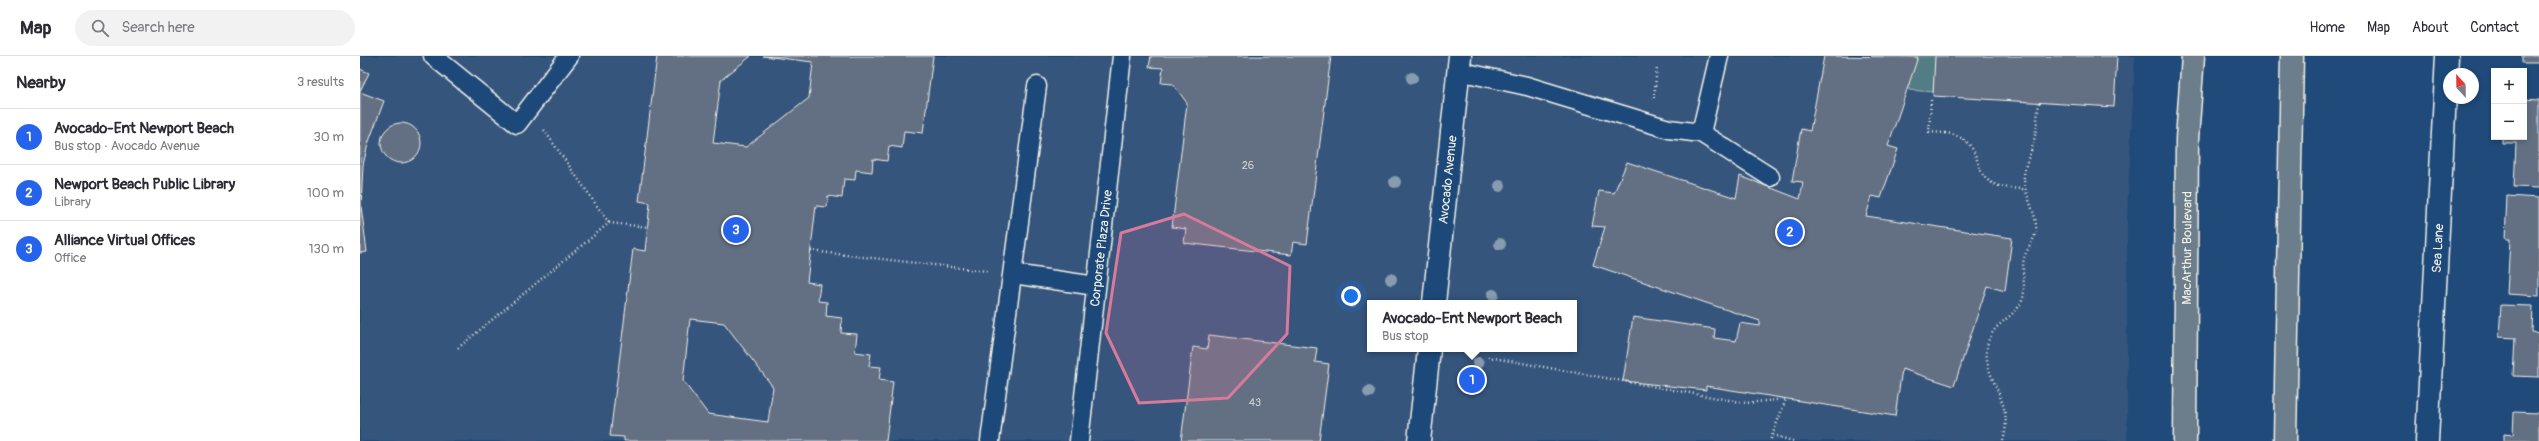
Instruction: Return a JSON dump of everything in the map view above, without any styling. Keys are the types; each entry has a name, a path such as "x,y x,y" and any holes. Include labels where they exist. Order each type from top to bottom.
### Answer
{"main road":[{"name":"MacArthur Boulevard","path":"2185,441 2188,139 2193,56"},
{"path":"2285,441 2292,56"}],"street":[{"name":"Sea Lane","path":"2427,441 2447,56"},
{"name":"Avocado Avenue","path":"1434,300 1459,64"},
{"path":"1419,441 1429,352"}],"lane":[{"path":"433,56 517,124 569,56"},
{"name":"Corporate Plaza Drive","path":"1079,441 1122,56"},
{"path":"1701,133 1719,56"},
{"path":"1459,64 1669,129 1701,133 1770,177"},
{"path":"990,441 1037,86"},
{"path":"1013,274 1096,286"}],"path":[{"path":"1654,103 1657,67"},
{"path":"1931,100 1929,132 1951,134 1966,142 1981,173 1989,182 2004,189 2025,189"},
{"path":"2002,441 2004,408 2002,396 1990,376 1987,362 1987,347 1991,332 2018,308 2025,285 2024,260 2037,227 2025,189 2024,175 2034,141 2038,103"},
{"path":"529,108 609,223"},
{"path":"458,348 609,223 648,227"},
{"path":"811,251 1013,274"},
{"path":"1488,357 1746,403 1786,399 1770,441"},
{"path":"1773,435 1793,441"}],"highlighted area":[{"path":"1184,214 1290,266 1287,334 1228,398 1139,403 1106,333 1121,233"}],"shaded area":[{"path":"360,56 2135,56 2127,218 2127,441 360,441"}],"green space":[{"path":"1909,56 1936,56 1933,92 1909,90"}],"building":[{"path":"657,56 751,56 721,80 713,143 746,147 809,98 813,62 763,56 933,56 923,133 904,131 902,148 889,146 887,161 873,159 872,172 856,170 855,180 844,179 842,198 828,196 827,207 816,206 807,282 820,284 818,301 827,302 826,316 842,318 841,333 857,334 855,352 871,354 869,366 881,367 879,380 893,382 886,441 624,441 624,437 610,436 633,249 645,251 650,203 639,201","holes":["690,319 724,323 773,387 768,422 708,414 683,381"]},
{"path":"1151,56 1331,56 1307,244 1293,242 1291,255 1184,243 1186,229 1172,227 1187,103 1173,84 1161,83 1163,68 1149,67"},
{"path":"1824,56 1918,57 1888,146 1898,149 1881,198 1872,196 1866,216 2012,238 2005,291 1987,286 1954,386 1902,369 1895,416 1706,386 1706,390 1623,381 1633,317 1715,329 1714,338 1736,341 1740,323 1760,326 1760,321 1593,265 1605,227 1592,226 1599,191 1614,193 1627,162 1736,198 1740,176 1800,199 1803,182 1792,181 1801,129 1810,131"},
{"path":"1935,56 2117,56 2114,107 1933,96"},
{"path":"2522,56 2539,56 2539,63 2522,63"},
{"path":"360,69 369,73 360,91"},
{"path":"360,92 384,101 368,144 363,165 361,206 367,252 360,253"},
{"path":"2527,99 2539,100 2539,188 2514,187 2516,143 2502,143 2502,140 2527,140"},
{"path":"397,123 405,123 412,126 418,132 421,143 418,154 412,160 405,163 397,163 390,160 384,154 381,147 381,139 384,132 390,126"},
{"path":"2507,196 2539,198 2539,296 2507,294 2510,239 2505,239"},
{"path":"2501,305 2533,306 2532,332 2539,333 2539,377 2513,376 2515,338 2499,337"},
{"path":"1209,335 1317,348 1315,362 1329,364 1319,441 1181,441 1193,347 1207,349"},
{"path":"2514,412 2539,413 2539,441 2504,441 2504,434 2513,435"}],"place":[{"name":"Alliance Virtual Offices","path":"736,230"},
{"name":"Newport Beach Public Library","path":"1790,232"},
{"name":"Avocado-Ent Newport Beach","path":"1472,380"}]}
